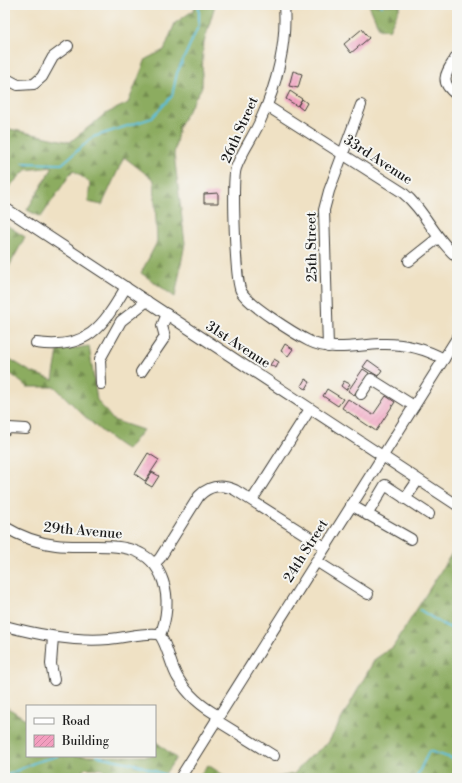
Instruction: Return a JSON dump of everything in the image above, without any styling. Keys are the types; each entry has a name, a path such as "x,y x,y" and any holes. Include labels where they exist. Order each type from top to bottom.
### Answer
{"street":[{"name":"26th Street","path":"284,5 285,19 283,46 267,106 240,160 234,179 238,278 241,292 253,304 308,340 328,347"},
{"path":"5,78 18,85 34,84 42,77 53,57 68,46"},
{"path":"457,56 448,70 445,81 447,87 457,95"},
{"name":"33rd Avenue","path":"267,106 402,192 412,200 438,238 457,257"},
{"name":"25th Street","path":"328,347 324,210 329,191 361,106"},
{"name":"31st Avenue","path":"5,208 418,480 457,504"},
{"path":"409,262 438,238"},
{"path":"36,343 56,346 77,341 90,335 100,327 126,287"},
{"path":"101,384 100,359 107,346 121,321 147,301"},
{"path":"141,372 165,337 162,326 167,314"},
{"name":"24th Street","path":"180,778 457,338"},
{"path":"328,347 403,345 426,350 444,359"},
{"path":"361,394 371,379 414,406"},
{"path":"252,500 310,409"},
{"path":"5,431 9,428 26,430"},
{"path":"405,499 418,480"},
{"path":"367,515 385,485 395,490 405,499 429,514"},
{"path":"154,564 160,558 199,496 206,490 215,486 224,486 235,490 325,547"},
{"path":"351,505 412,539"},
{"name":"29th Avenue","path":"5,527 34,540 56,545 122,547 136,551 154,564 162,578 166,595 164,623 160,635"},
{"path":"316,561 368,594"},
{"path":"5,626 53,637 109,640 155,633 160,635 165,641 172,667 182,684 195,700 217,718 274,756"},
{"path":"53,637 51,664 54,680"}],"green space":[{"path":"195,5 215,5 203,46 202,87 179,126 174,154 185,243 175,297 141,273 157,242 154,180 124,157 102,205 88,202 90,183 73,170 41,217 27,210 53,167 26,170 5,191 5,128 70,142 105,114 128,103 146,59 164,50 175,23 194,10"},
{"path":"369,5 401,5 389,30 379,28"},
{"path":"5,224 25,237 5,274"},
{"path":"89,346 97,400 113,420 143,430 127,450 98,429 55,387 27,387 5,369 5,356 31,372 53,380 58,351"},
{"path":"457,545 457,778 272,778 294,774 306,760 328,743 375,659 393,647"},
{"path":"5,706 26,719 26,757 156,757 156,742 176,758 162,778 123,778 101,769 86,768 75,778 5,778"},
{"path":"208,765 228,778 197,778"}],"building":[{"path":"362,29 369,38 351,53 344,44"},
{"path":"293,71 302,74 298,88 289,86"},
{"path":"290,91 302,99 297,106 286,99"},
{"path":"302,99 307,103 303,110 298,106"},
{"path":"218,193 218,203 204,203 204,194"},
{"path":"285,344 293,349 288,356 281,351"},
{"path":"274,359 279,362 276,368 270,365"},
{"path":"368,360 382,370 378,376 363,367"},
{"path":"363,369 369,373 354,395 348,391"},
{"path":"305,379 310,382 306,389 301,386"},
{"path":"344,381 350,384 346,390 341,386"},
{"path":"327,389 343,399 338,406 323,396"},
{"path":"386,396 395,402 376,431 342,408 348,399 373,415"},
{"path":"148,453 159,460 145,481 135,474"},
{"path":"152,472 159,476 152,487 145,483"}],"waterway":[{"path":"23,163 62,164 93,137 152,118 172,96 177,73 199,25 199,5"},
{"path":"420,610 442,624 457,631"},
{"path":"416,778 429,751 457,760"},
{"path":"5,776 36,762 54,757"},
{"path":"102,757 135,764 175,778"},
{"path":"301,778 311,774 318,778"},
{"path":"361,778 379,778"}]}
